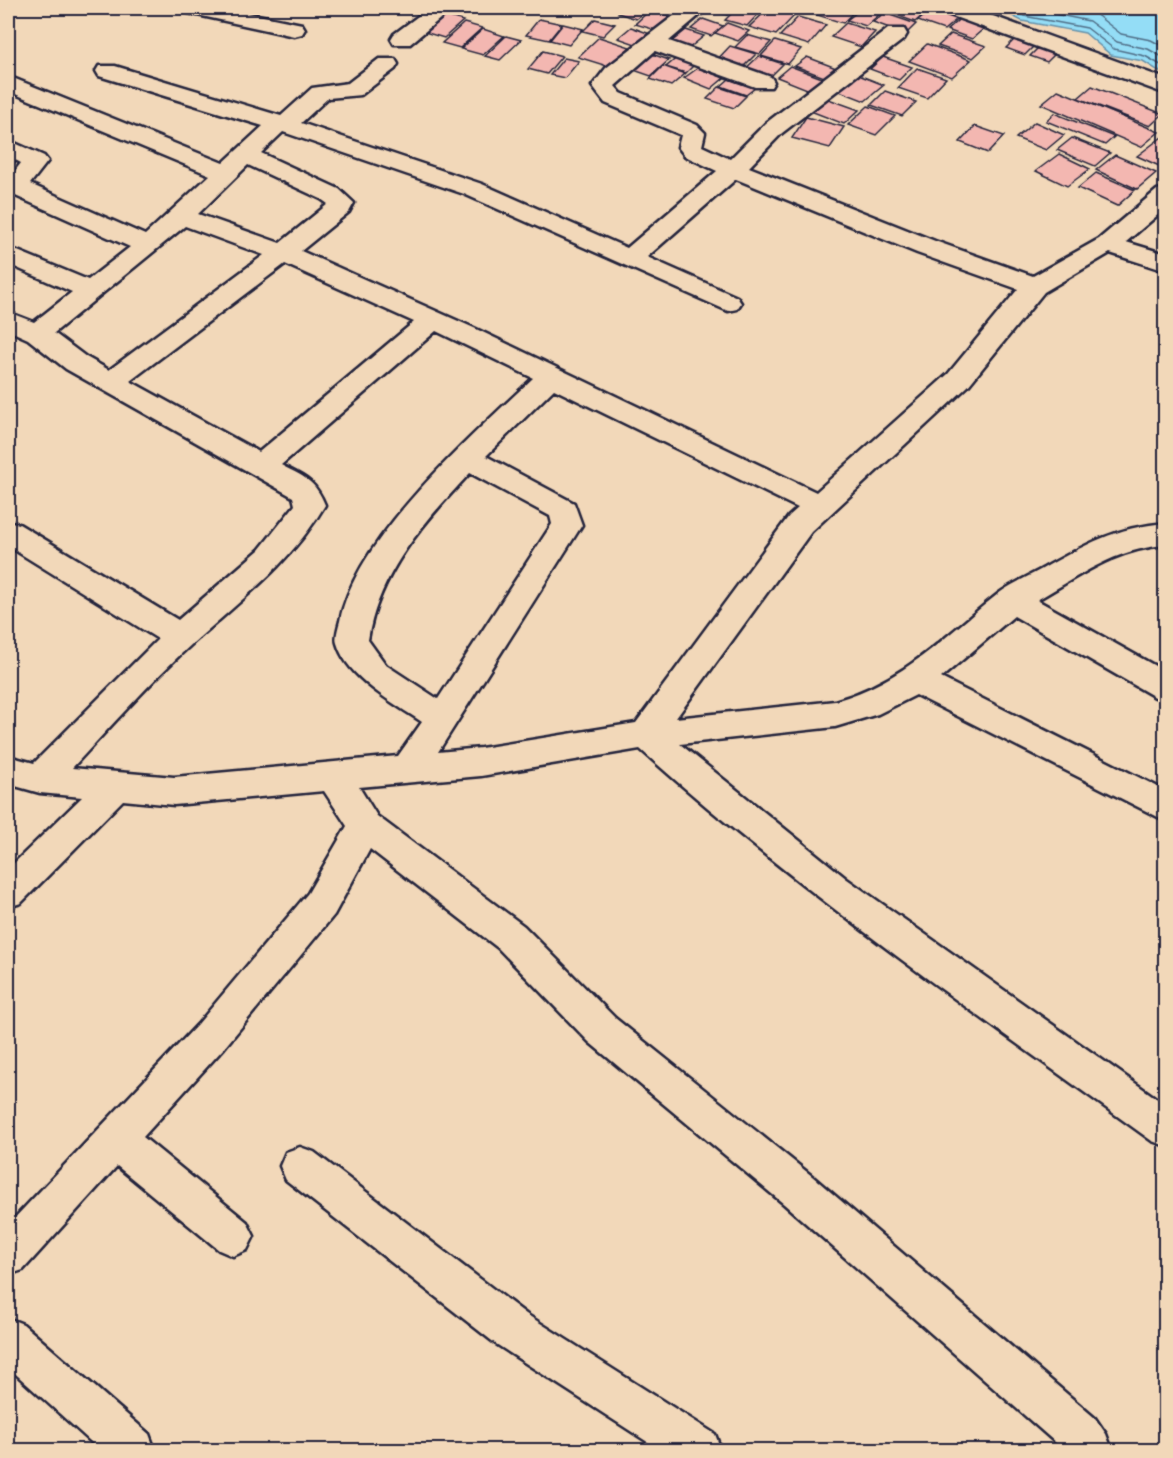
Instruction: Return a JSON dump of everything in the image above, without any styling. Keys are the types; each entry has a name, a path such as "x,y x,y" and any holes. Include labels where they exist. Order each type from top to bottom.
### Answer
{"street":[{"path":"196,8 294,29"},
{"path":"402,39 439,8"},
{"path":"952,8 1166,87"},
{"path":"683,12 653,43 614,73 603,86 605,91 613,98 689,130 693,133 690,147 693,151 926,247 1035,286"},
{"path":"630,259 733,169 774,128 896,34"},
{"path":"653,43 763,82"},
{"path":"37,333 148,246 228,174 245,155 320,93 326,90 353,90 387,64"},
{"path":"107,71 282,124 473,189 728,303"},
{"path":"8,83 228,174"},
{"path":"8,147 36,161 16,185 20,189 148,246"},
{"path":"111,382 283,253 333,214 342,203 316,186 245,155"},
{"path":"646,735 800,524 958,380 1035,286 1108,244 1166,195"},
{"path":"182,216 283,253 433,320 819,506"},
{"path":"1108,244 1166,263"},
{"path":"10,259 90,290"},
{"path":"8,320 37,333 76,363 305,491 310,505 304,517 259,568 180,637 40,779"},
{"path":"261,466 433,320"},
{"path":"443,719 375,674 352,642 359,606 381,564 418,511 550,376"},
{"path":"408,769 443,719 567,525 564,510 468,459"},
{"path":"8,532 180,637"},
{"path":"8,770 40,779 174,791 482,762 646,735 835,714 866,705 916,680 1012,600 1112,544 1140,536 1166,534"},
{"path":"1012,600 1166,688"},
{"path":"916,680 1166,807"},
{"path":"646,735 702,785 868,913 1166,1128"},
{"path":"333,776 364,826 511,937 602,1030 798,1190 904,1281 1079,1434 1090,1450"},
{"path":"8,892 116,785"},
{"path":"8,1255 211,1036 321,904 364,826"},
{"path":"114,1138 233,1236"},
{"path":"300,1166 511,1329 699,1450"},
{"path":"8,1339 133,1450"}],"water":[{"path":"997,8 1165,8 1165,75 1143,61 1111,55 1085,33 1022,21"}],"building":[{"path":"624,8 650,8 636,19 618,13"},
{"path":"706,8 734,8 727,15"},
{"path":"737,8 764,8 747,26 725,20"},
{"path":"769,8 795,15 776,35 749,27"},
{"path":"785,8 814,8 807,14"},
{"path":"820,8 857,8 843,23 814,14"},
{"path":"862,8 881,13 866,26 847,20"},
{"path":"931,8 915,22 879,9"},
{"path":"934,8 943,8 963,14 944,30 918,21"},
{"path":"650,10 677,18 663,32 635,24"},
{"path":"884,13 916,24 906,34 873,22"},
{"path":"440,14 463,21 444,38 421,31"},
{"path":"964,15 989,24 972,39 947,30"},
{"path":"798,17 826,25 809,45 780,36"},
{"path":"539,19 562,24 549,40 526,35"},
{"path":"595,19 615,24 603,36 583,31"},
{"path":"703,19 723,26 711,36 691,29"},
{"path":"464,23 482,28 460,48 442,43"},
{"path":"727,23 749,31 738,41 715,33"},
{"path":"846,23 875,32 861,47 831,37"},
{"path":"563,24 583,29 569,45 550,40"},
{"path":"631,27 653,35 641,46 618,38"},
{"path":"483,29 504,36 483,55 461,49"},
{"path":"686,30 704,36 688,49 670,43"},
{"path":"951,34 986,46 973,58 938,46"},
{"path":"747,35 771,42 760,54 735,47"},
{"path":"1019,35 1038,42 1025,55 1006,48"},
{"path":"506,36 521,40 500,60 485,56"},
{"path":"599,37 630,47 610,67 578,57"},
{"path":"775,41 801,49 788,64 761,56"},
{"path":"927,44 971,60 952,77 909,61"},
{"path":"1042,44 1059,50 1047,62 1030,56"},
{"path":"730,46 756,54 740,70 715,62"},
{"path":"543,51 562,56 547,74 528,69"},
{"path":"646,52 669,60 651,76 628,68"},
{"path":"679,56 697,62 686,73 666,67"},
{"path":"759,56 783,64 768,79 743,71"},
{"path":"807,57 844,71 832,80 795,66"},
{"path":"883,57 912,67 899,80 870,69"},
{"path":"564,58 579,61 565,78 550,75"},
{"path":"663,66 685,74 671,86 650,79"},
{"path":"790,66 830,81 817,93 777,77"},
{"path":"698,68 724,78 711,89 684,78"},
{"path":"917,68 946,78 927,98 898,88"},
{"path":"856,74 884,85 865,101 837,90"},
{"path":"729,79 755,88 746,95 721,86"},
{"path":"1092,86 1163,114 1150,126 1078,98"},
{"path":"719,87 746,96 734,108 707,99"},
{"path":"1058,90 1159,132 1141,147 1041,104"},
{"path":"885,91 916,102 902,116 871,105"},
{"path":"823,97 859,110 844,124 808,110"},
{"path":"868,106 895,116 876,135 848,125"},
{"path":"1054,113 1114,137 1105,145 1046,121"},
{"path":"806,117 844,127 830,148 792,138"},
{"path":"1035,122 1064,135 1046,150 1016,138"},
{"path":"975,126 1004,136 988,153 960,142"},
{"path":"1166,134 1166,169 1137,156"},
{"path":"1072,138 1110,153 1095,166 1057,150"},
{"path":"1059,154 1090,169 1067,186 1036,171"},
{"path":"1115,155 1156,173 1137,189 1096,170"},
{"path":"1096,173 1135,190 1117,206 1078,188"}]}
